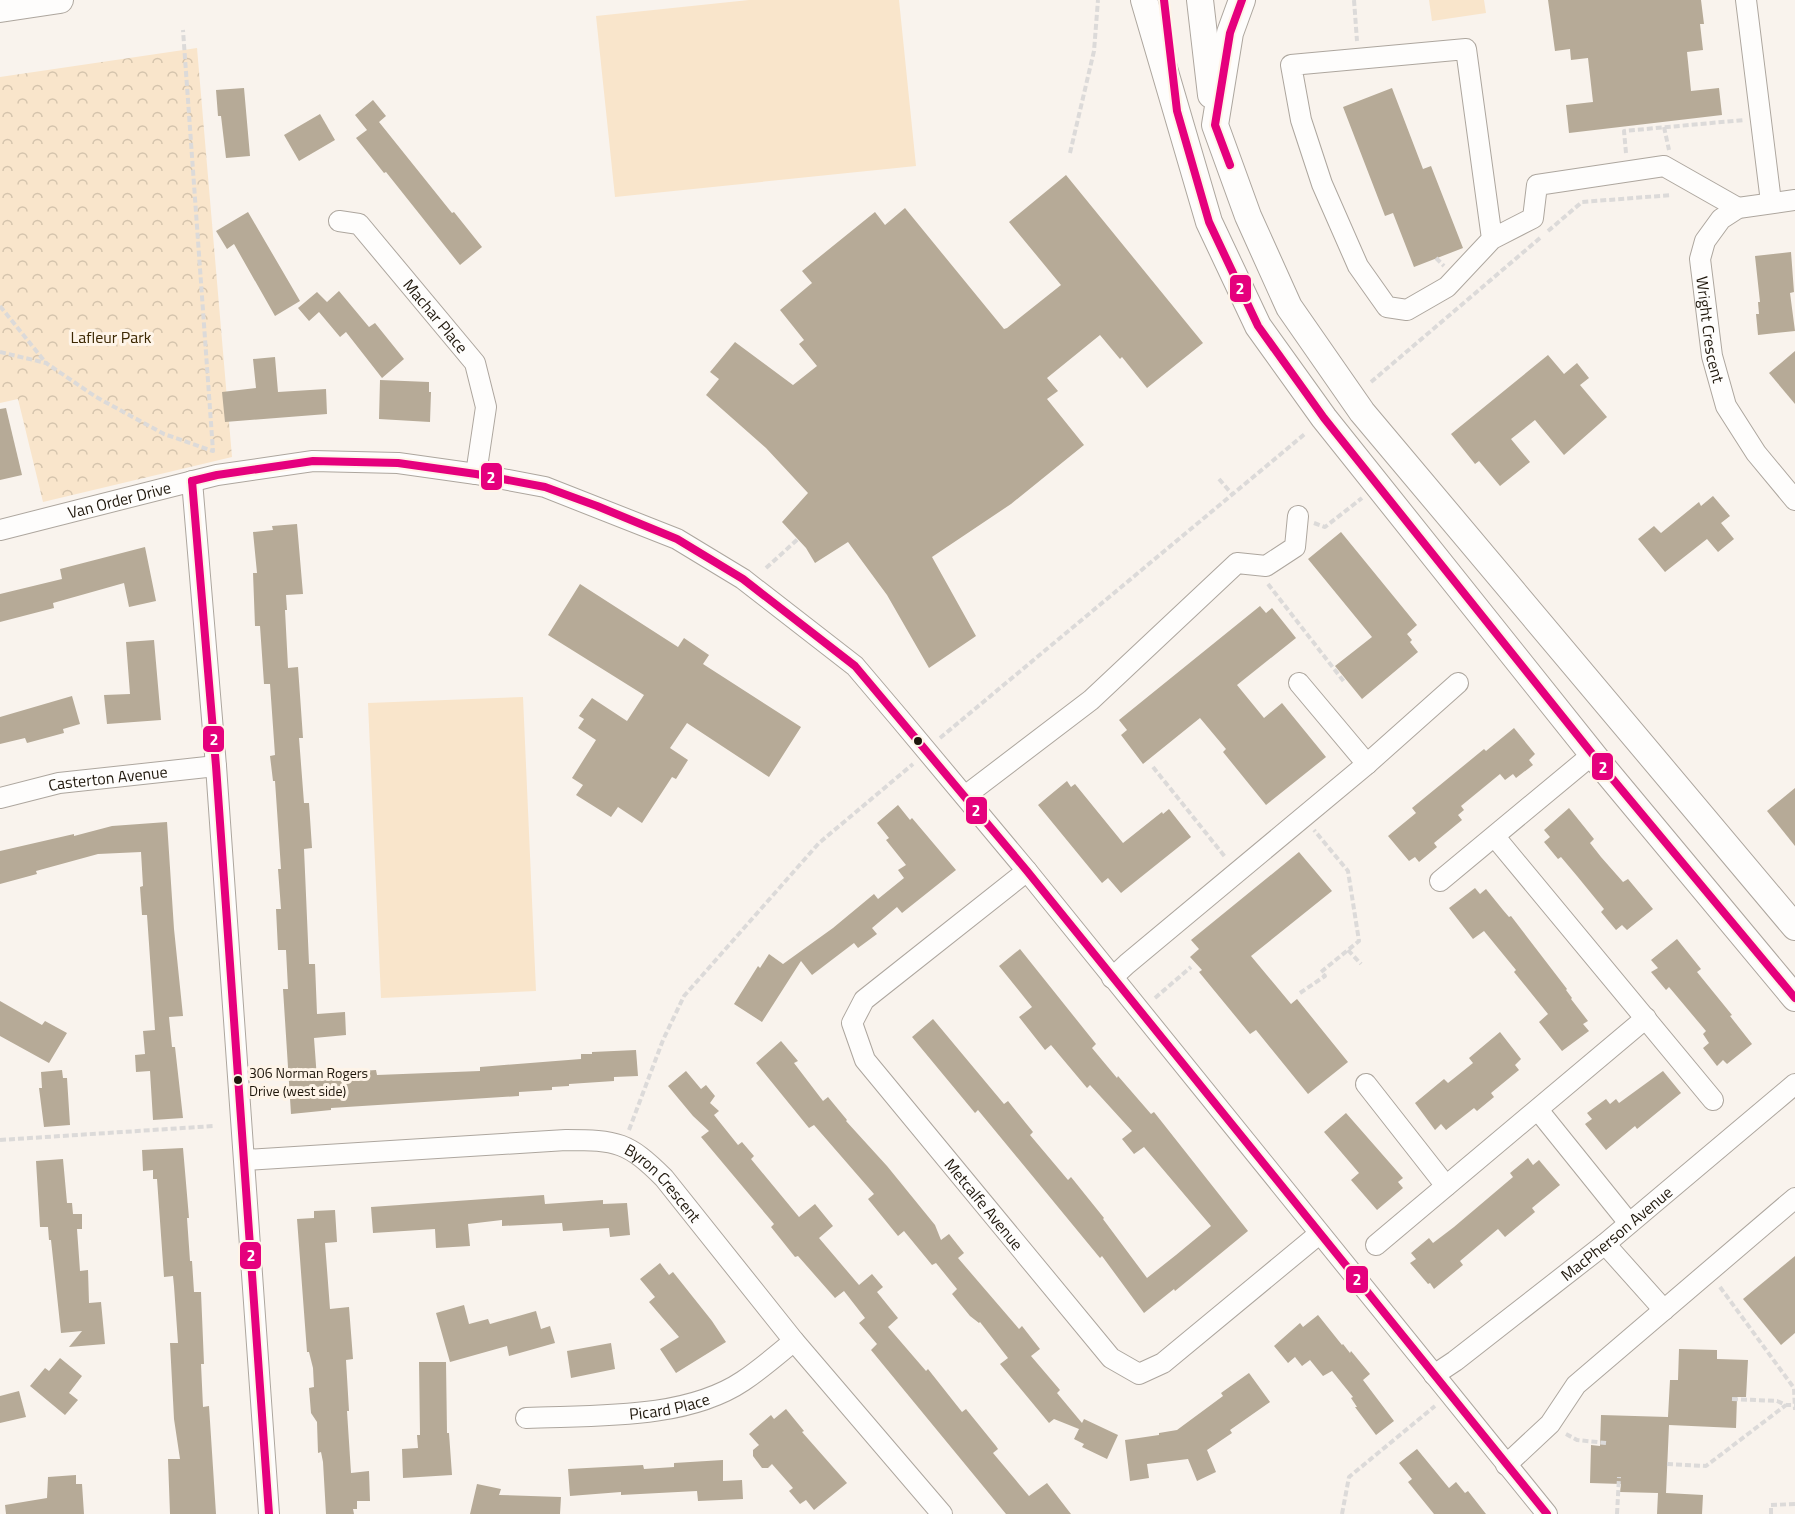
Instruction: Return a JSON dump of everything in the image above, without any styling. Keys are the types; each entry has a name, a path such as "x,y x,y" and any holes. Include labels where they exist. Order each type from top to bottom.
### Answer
{"main road":[{"path":"0,9 60,0"},
{"path":"1144,0 1209,222 1258,326 1324,418 1593,754 1795,998"},
{"path":"1164,0 1177,111"},
{"path":"1200,0 1215,125 1248,216 1289,307 1362,412 1795,927"},
{"path":"1215,125 1230,33 1242,0"}],"street":[{"path":"1746,0 1771,202"},
{"path":"1491,239 1466,49 1291,65 1301,120 1322,184 1358,266 1387,307 1407,310 1447,287 1491,239 1533,218 1537,185 1664,166 1738,208"},
{"name":"Wright Crescent","path":"1795,200 1738,208 1721,219 1705,241 1700,259 1712,356 1726,406 1756,453 1795,500"},
{"name":"Machar Place","path":"339,221 359,224 475,363 486,407 476,474"},
{"name":"Van Order Drive","path":"0,530 217,475 313,461 398,463 545,487 677,539 743,579 855,666 965,796 1547,1514"},
{"path":"192,482 216,766 269,1514"},
{"path":"965,796 1091,700 1237,563 1266,566 1295,547 1298,516"},
{"path":"1112,978 1367,764 1458,682"},
{"path":"1299,683 1367,764"},
{"path":"1440,881 1593,754"},
{"name":"Casterton Avenue","path":"0,798 59,783 216,766"},
{"path":"1495,837 1713,1100"},
{"name":"Metcalfe Avenue","path":"1027,872 864,1000 852,1023 865,1060 1111,1358 1139,1374 1163,1364 1319,1234"},
{"path":"1376,1245 1646,1018"},
{"path":"1366,1084 1446,1186"},
{"name":"MacPherson Avenue","path":"1434,1375 1605,1244 1795,1084"},
{"path":"1538,1110 1629,1223"},
{"name":"Byron Crescent","path":"245,1160 566,1140 601,1140 624,1146 643,1157 664,1178 794,1341 942,1514"},
{"path":"1506,1466 1550,1424 1576,1386 1795,1198"},
{"path":"1605,1244 1664,1310"},
{"name":"Picard Place","path":"526,1418 658,1412 704,1399 741,1382 794,1341"}],"path":[{"path":"1070,153 1094,51 1098,0"},
{"path":"0,306 46,363 96,397 164,434 213,451 183,30"},
{"path":"1628,172 1624,131 1761,118"},
{"path":"1371,382 1582,202 1672,195"},
{"path":"0,352 46,363"},
{"path":"1219,479 1232,494"},
{"path":"1298,516 1325,527 1362,497"},
{"path":"766,568 798,539"},
{"path":"1266,566 1274,576 1266,583 1345,683"},
{"path":"1153,767 1238,872"},
{"path":"1300,993 1325,976 1321,972 1359,941 1348,871 1303,817"},
{"path":"1348,950 1361,964"},
{"path":"1155,999 1191,967"},
{"path":"0,1140 214,1126"},
{"path":"1709,1272 1794,1388 1795,1410"},
{"path":"1342,1514 1349,1477 1449,1395"},
{"path":"1732,1399 1777,1401 1786,1405 1795,1405"},
{"path":"1667,1464 1706,1466 1786,1405"},
{"path":"1550,1424 1577,1440 1606,1443"},
{"path":"1617,1514 1619,1477"},
{"path":"1771,1514 1771,1505 1795,1504"}],"green space":[{"path":"749,0 899,0 916,166 615,197 596,16"},
{"path":"1429,0 1484,0 1486,13 1432,21"},
{"name":"Lafleur Park","path":"197,48 232,457 43,502 18,399 0,403 0,77"},
{"path":"523,697 536,991 381,998 368,703"}],"building":[{"path":"1548,0 1701,0 1704,24 1700,24 1703,50 1687,52 1691,91 1719,88 1722,115 1569,133 1566,105 1593,102 1588,58 1571,60 1570,49 1555,51"},
{"path":"244,88 250,156 226,158 221,116 218,116 216,90"},
{"path":"1392,88 1423,169 1431,166 1463,248 1414,267 1393,213 1385,216 1343,107"},
{"path":"373,100 386,116 379,122 482,247 460,265 356,138 367,130 355,115"},
{"path":"320,114 335,140 299,161 284,135"},
{"path":"1066,175 1203,343 1147,388 1122,357 1120,359 1100,335 1047,378 1058,391 1047,399 1084,445 1011,504 932,557 976,636 929,668 887,595 848,542 815,563 806,548 782,522 808,493 766,448 706,395 719,379 710,372 735,342 793,385 817,366 799,344 804,340 780,310 812,283 802,271 875,212 885,225 905,208 1004,329 1007,328 1061,285 1009,222"},
{"path":"248,212 300,301 275,316 234,244 227,249 216,231"},
{"path":"1791,252 1794,292 1790,293 1795,331 1758,335 1756,314 1759,314 1758,302 1760,302 1755,256"},
{"path":"339,291 369,327 375,323 404,359 382,378 346,332 340,337 319,312 309,321 298,308 317,292 327,302"},
{"path":"1795,351 1795,404 1769,373"},
{"path":"1548,355 1564,374 1577,363 1589,378 1580,385 1607,417 1564,455 1535,420 1511,439 1530,462 1500,486 1479,461 1475,464 1451,434"},
{"path":"275,357 278,392 326,389 327,414 225,422 222,392 256,388 253,359"},
{"path":"380,380 429,382 430,422 379,419"},
{"path":"6,408 22,475 0,480 0,409"},
{"path":"1713,496 1730,516 1721,523 1734,539 1718,552 1707,539 1665,572 1638,539 1654,526 1661,533 1699,502 1701,506"},
{"path":"297,524 303,594 286,595 287,610 285,610 288,668 298,667 303,738 299,738 304,803 309,803 312,848 304,849 309,964 315,964 317,1014 345,1012 346,1035 314,1038 317,1079 361,1076 361,1071 376,1070 377,1075 480,1071 480,1067 581,1059 581,1054 592,1054 592,1052 636,1050 638,1076 614,1077 614,1081 569,1084 569,1086 552,1087 552,1090 519,1092 519,1096 331,1108 331,1110 291,1114 283,989 288,989 286,950 278,950 276,909 281,909 278,869 281,869 275,781 273,781 270,756 275,755 270,684 264,684 260,626 255,626 253,573 257,573 253,532 273,530 272,526"},
{"path":"1341,532 1417,625 1407,634 1418,652 1362,699 1335,666 1372,637 1308,559"},
{"path":"145,547 156,601 129,607 124,583 53,603 54,608 0,622 0,594 62,579 60,569"},
{"path":"580,584 678,647 684,638 709,655 703,664 801,727 769,777 687,723 670,748 688,760 676,779 672,777 642,823 618,807 611,817 576,795 583,785 572,778 596,740 578,728 584,719 579,716 592,698 627,721 644,695 548,635"},
{"path":"1260,606 1266,613 1272,608 1296,638 1237,685 1264,718 1282,703 1326,757 1266,805 1223,752 1226,749 1200,718 1143,764 1121,735 1127,730 1119,720"},
{"path":"154,640 161,720 107,724 104,695 130,694 126,642"},
{"path":"72,696 80,724 63,729 64,733 27,743 25,738 0,744 0,717"},
{"path":"1514,728 1535,754 1529,760 1533,765 1516,778 1513,774 1505,780 1500,774 1461,806 1464,810 1458,815 1462,820 1434,843 1437,847 1419,862 1415,857 1409,861 1388,836 1416,813 1412,808 1484,749 1486,751"},
{"path":"1067,781 1071,787 1075,784 1123,843 1169,809 1191,837 1121,893 1108,878 1102,883 1038,805"},
{"path":"1795,788 1795,846 1767,811"},
{"path":"898,805 956,870 902,913 897,907 872,928 877,934 858,948 854,943 812,975 801,961 762,1022 734,1004 758,966 760,968 769,954 783,964 833,928 874,894 878,899 904,878 898,870 906,865 886,840 889,838 877,823"},
{"path":"1569,808 1594,839 1590,843 1601,857 1623,882 1628,879 1653,909 1627,930 1622,925 1616,930 1601,912 1604,909 1577,876 1544,842 1550,837 1544,830"},
{"path":"167,822 174,929 183,1016 169,1017 172,1047 175,1047 183,1118 153,1120 150,1071 136,1072 135,1055 145,1054 143,1031 155,1030 147,915 142,915 141,852 98,854 36,871 37,874 0,884 0,851 112,826"},
{"path":"1299,852 1332,891 1251,956 1291,1004 1297,999 1348,1062 1308,1094 1256,1030 1250,1034 1199,972 1202,970 1190,957 1199,949 1191,940"},
{"path":"1475,888 1480,894 1486,889 1509,917 1511,916 1567,989 1571,999 1588,1021 1583,1024 1589,1031 1562,1051 1539,1022 1548,1014 1514,972 1516,970 1484,931 1473,939 1449,908"},
{"path":"1677,939 1701,969 1697,972 1752,1044 1727,1064 1723,1060 1717,1066 1703,1048 1709,1043 1703,1034 1706,1031 1669,987 1666,990 1651,972 1658,968 1651,960"},
{"path":"1020,949 1096,1044 1092,1048 1151,1114 1154,1112 1248,1231 1175,1291 1174,1289 1144,1313 1102,1256 1100,1258 978,1110 975,1113 912,1037 933,1019 1004,1104 1008,1101 1033,1132 1030,1135 1068,1180 1071,1177 1147,1278 1176,1255 1211,1226 1144,1147 1134,1154 1122,1139 1132,1131 1090,1085 1087,1088 1051,1045 1045,1050 1019,1017 1032,1007 999,966"},
{"path":"0,1001 42,1025 45,1021 67,1033 49,1063 0,1036"},
{"path":"1500,1032 1521,1059 1515,1065 1519,1070 1491,1093 1494,1097 1477,1111 1474,1108 1446,1130 1441,1124 1435,1130 1415,1103 1444,1079 1448,1083 1473,1063 1469,1058"},
{"path":"781,1041 798,1061 794,1063 823,1101 828,1097 935,1225 941,1240 949,1234 964,1253 958,1258 1019,1329 1022,1326 1040,1349 1031,1356 1060,1390 1057,1393 1082,1423 1084,1419 1118,1435 1107,1459 1082,1447 1084,1444 1074,1439 1079,1429 1054,1419 1049,1423 1000,1364 1008,1358 980,1322 970,1316 952,1294 957,1289 936,1263 932,1265 904,1231 898,1236 868,1199 874,1194 814,1125 809,1128 756,1063"},
{"path":"62,1070 63,1078 67,1078 70,1125 44,1127 39,1088 42,1088 41,1072"},
{"path":"686,1071 701,1089 706,1085 715,1096 710,1103 719,1111 714,1115 738,1145 742,1142 754,1156 751,1159 799,1217 815,1204 833,1226 819,1238 859,1285 872,1274 883,1287 877,1292 898,1318 888,1327 926,1371 928,1369 962,1412 966,1409 998,1449 993,1453 1029,1496 1047,1483 1071,1514 1006,1514 871,1350 877,1344 859,1323 865,1318 844,1291 835,1298 798,1256 795,1257 771,1227 774,1224 701,1137 709,1131 668,1086"},
{"path":"1663,1071 1681,1093 1637,1129 1635,1126 1606,1150 1585,1124 1592,1119 1587,1113 1606,1099 1610,1104 1616,1099 1619,1103"},
{"path":"1346,1113 1403,1178 1398,1182 1403,1188 1377,1210 1351,1180 1359,1173 1324,1132"},
{"path":"183,1148 190,1261 192,1261 194,1292 201,1292 203,1407 209,1406 216,1514 170,1514 168,1459 180,1459 174,1419 170,1343 178,1343 174,1286 173,1276 164,1277 157,1179 153,1179 153,1170 143,1171 142,1150"},
{"path":"1528,1158 1533,1165 1539,1160 1560,1185 1532,1208 1535,1212 1505,1237 1498,1229 1460,1261 1463,1265 1434,1289 1410,1263 1416,1259 1411,1253 1429,1238 1433,1243 1454,1227 1513,1177 1510,1173"},
{"path":"63,1159 67,1203 72,1203 73,1214 82,1214 82,1229 77,1229 80,1271 88,1270 89,1303 101,1302 105,1344 69,1347 82,1331 61,1333 51,1240 49,1240 48,1227 40,1227 36,1161"},
{"path":"544,1195 545,1204 603,1200 603,1204 627,1203 630,1235 610,1237 609,1228 563,1231 562,1223 502,1226 502,1220 468,1224 470,1246 436,1248 435,1229 373,1233 371,1207"},
{"path":"335,1210 337,1242 325,1243 330,1309 349,1307 353,1359 346,1360 351,1473 369,1471 370,1501 357,1501 357,1509 353,1509 354,1514 326,1514 323,1462 321,1452 318,1453 317,1422 311,1413 309,1388 314,1387 313,1368 309,1352 307,1352 297,1219 314,1218 314,1211"},
{"path":"1795,1256 1795,1333 1781,1345 1743,1299"},
{"path":"660,1263 669,1275 673,1272 726,1342 676,1373 660,1349 679,1337 649,1302 655,1297 640,1279"},
{"path":"464,1305 469,1324 488,1319 490,1324 536,1311 541,1329 550,1326 555,1343 509,1356 507,1346 450,1362 436,1313"},
{"path":"1318,1315 1342,1345 1350,1353 1351,1351 1370,1374 1363,1380 1394,1421 1376,1435 1355,1407 1357,1407 1351,1398 1353,1397 1332,1371 1323,1376 1310,1360 1302,1366 1295,1357 1288,1363 1274,1346 1300,1323 1303,1327"},
{"path":"611,1343 615,1369 571,1378 567,1351"},
{"path":"1679,1349 1717,1350 1717,1359 1748,1360 1746,1397 1737,1397 1736,1428 1669,1425 1666,1493 1703,1495 1702,1514 1657,1514 1658,1493 1620,1492 1621,1484 1590,1483 1591,1445 1600,1446 1601,1415 1668,1417 1670,1380 1678,1380"},
{"path":"60,1358 82,1376 69,1393 78,1400 65,1415 30,1386 45,1368 49,1371"},
{"path":"419,1362 446,1362 447,1433 449,1433 452,1475 403,1478 402,1449 418,1448 417,1435 420,1435"},
{"path":"1249,1373 1270,1402 1230,1430 1232,1433 1207,1450 1216,1472 1197,1481 1188,1459 1147,1464 1149,1478 1130,1481 1125,1440 1177,1430 1223,1396 1221,1393"},
{"path":"19,1391 26,1417 0,1423 0,1396"},
{"path":"786,1409 804,1431 802,1432 847,1483 814,1510 806,1500 800,1504 789,1491 793,1488 772,1464 768,1468 762,1468 753,1456 753,1450 759,1445 749,1434 771,1415 774,1419"},
{"path":"1417,1449 1449,1488 1456,1482 1465,1493 1468,1491 1486,1514 1434,1514 1408,1482 1412,1479 1399,1463"},
{"path":"723,1460 723,1481 742,1480 743,1499 698,1501 697,1491 621,1495 621,1492 570,1496 568,1469 643,1465 644,1469 674,1467 674,1463"},
{"path":"76,1475 76,1484 82,1484 84,1514 6,1514 5,1505 47,1498 48,1477"},
{"path":"477,1484 501,1489 499,1495 561,1497 560,1514 470,1514"}],"transit line":[{"name":"2","path":"1164,0 1177,111 1209,222 1258,326 1324,418 1606,771 1795,998"},
{"name":"2","path":"1230,165 1215,125 1230,33 1242,0"},
{"name":"2","path":"192,481 217,475 313,461 398,463 476,474 545,487 597,506 677,539 743,579 855,666 1027,871 1547,1514"},
{"name":"2","path":"192,481 216,766 269,1514"}],"place":[{"name":"306 Norman Rogers Drive (west side)","path":"238,1080"}]}
